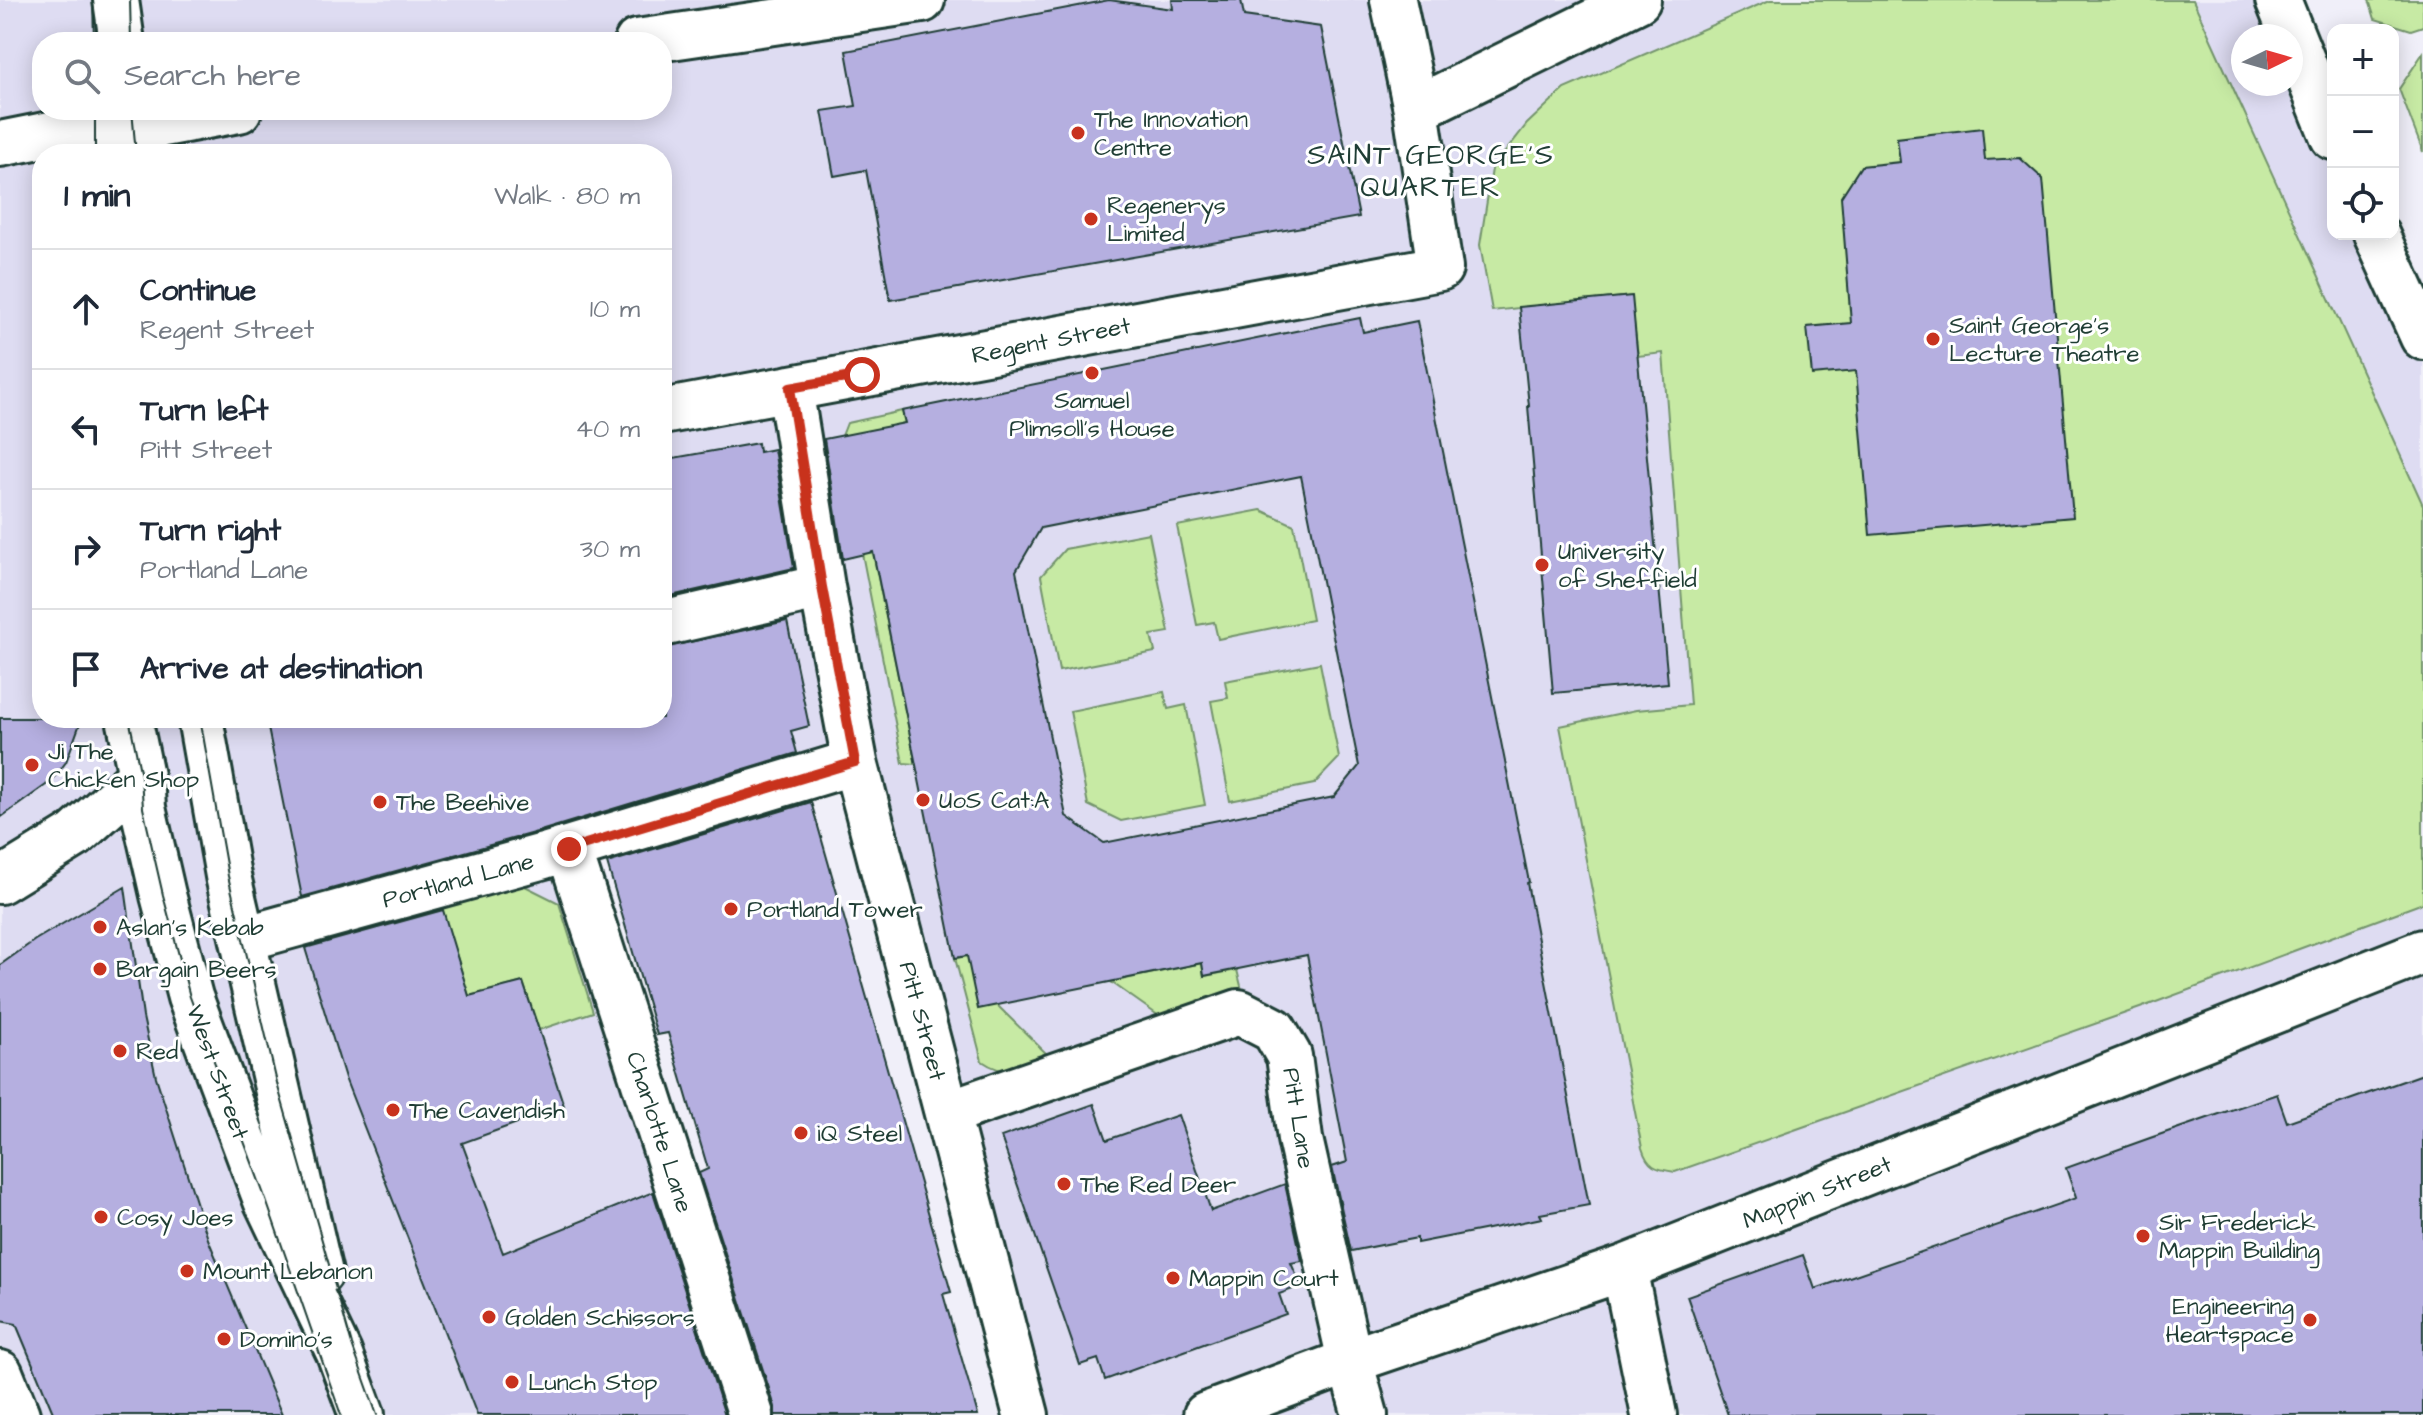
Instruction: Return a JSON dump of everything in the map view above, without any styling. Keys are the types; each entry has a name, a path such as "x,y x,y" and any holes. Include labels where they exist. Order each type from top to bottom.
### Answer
{"street":[{"path":"104,32 107,0"},
{"path":"116,0 121,32"},
{"path":"672,37 922,0"},
{"path":"1393,0 1416,109 1638,0"},
{"path":"2278,0 2327,122"},
{"name":"Regent Street","path":"672,410 1440,268 1416,109"},
{"path":"0,144 186,120"},
{"path":"2379,240 2413,298 2423,337"},
{"name":"Pitt Street","path":"790,388 822,587 855,762 1026,1415"},
{"path":"672,622 822,587"},
{"name":"West Street","path":"131,728 141,776 143,808 190,997 266,1200 339,1353 362,1415"},
{"name":"West Street","path":"202,728 221,841 339,1353"},
{"name":"Portland Lane","path":"243,939 569,849 855,762"},
{"path":"0,881 75,835 141,776"},
{"name":"Charlotte Lane","path":"569,849 751,1415"},
{"name":"Mappin Street","path":"1206,1415 1350,1361 1624,1268 2423,952"},
{"name":"Pitt Lane","path":"947,1113 1239,1012 1274,1030 1289,1056 1300,1139 1365,1415"},
{"path":"1624,1268 1654,1415"},
{"path":"0,1373 17,1415"}],"shaded area":[{"name":"University of Sheffield","path":"0,0 2278,0 2288,24 2231,24 2231,96 2303,96 2303,62 2327,122 2327,240 2379,240 2423,337 2423,1415 1026,1415 855,763 569,849 751,1415 0,1415"}],"green space":[{"path":"1770,0 2193,0 2231,83 2231,96 2237,96 2423,505 2423,903 2140,1008 1675,1172 1653,1166 1642,1148 1560,726 1636,710 1690,705 1663,353 1638,356 1631,296 1492,311 1480,245 1492,169 1527,124 1564,89"},
{"path":"2369,0 2423,0 2423,26 2411,30 2375,19"},
{"path":"2423,53 2423,152 2399,89"},
{"path":"902,411 905,423 849,435 916,764 903,763 840,441 847,423"},
{"path":"1261,510 1294,525 1312,620 1218,639 1214,622 1197,625 1177,526"},
{"path":"1149,533 1169,632 1151,635 1155,652 1059,671 1041,576 1065,549"},
{"path":"1320,663 1339,758 1314,784 1230,801 1211,701 1228,698 1225,681"},
{"path":"1164,692 1168,709 1186,705 1205,805 1121,821 1088,805 1070,711"},
{"path":"515,881 559,903 593,1012 539,1030 523,982 469,996 455,950 434,956 419,911"},
{"path":"967,956 997,1005 1054,1061 1009,1071 982,1061 955,958"},
{"path":"1202,963 1204,976 1237,970 1242,990 1159,1016 1111,982"}],"building":[{"name":"The Innovation Centre","path":"1109,0 1173,9 1172,0 1241,0 1244,16 1321,27 1359,217 890,300 866,170 834,176 822,111 856,106 846,51"},
{"name":"Saint George's Lecture Theatre","path":"1982,128 1985,160 2020,158 2043,179 2073,517 1870,535 1856,371 1812,375 1807,327 1851,323 1841,197 1861,166 1900,162 1897,138"},
{"path":"1632,296 1668,683 1553,693 1519,307"},
{"path":"1360,318 1363,332 1417,321 1529,882 1589,1205 1540,1214 1542,1218 1417,1243 1417,1238 1351,1251 1332,1167 1347,1162 1307,955 1204,976 1202,963 978,1009 967,956 955,958 873,552 843,559 824,439 905,423 902,411","holes":["1301,476 1359,766 1334,797 1104,843 1066,816 1016,571 1041,528"]},
{"path":"758,443 759,452 774,449 794,568 672,596 672,458"},
{"path":"787,621 809,726 791,731 797,753 537,832 302,897 268,728 672,728 672,646"},
{"path":"0,718 32,718 32,728 78,728 66,762 57,774 0,818"},
{"name":"iQ Steel","path":"811,802 951,1292 943,1294 978,1415 775,1415 699,1173 708,1169 668,1033 657,1035 607,863"},
{"path":"125,887 143,1017 156,1077 208,1239 282,1415 54,1415 16,1324 0,1321 0,965 35,940"},
{"path":"443,910 469,996 523,982 564,1106 462,1143 503,1253 653,1192 725,1415 477,1415 345,1078 305,948"},
{"name":"Sir Frederick Mappin Building","path":"2423,1074 2423,1415 1728,1415 1687,1296 1803,1255 1815,1289 2076,1198 2066,1168 2150,1138 2277,1094 2287,1122"},
{"path":"1094,1104 1107,1140 1178,1115 1211,1211 1285,1184 1302,1261 1291,1263 1301,1286 1279,1294 1286,1314 1105,1380 1098,1359 1080,1365 1001,1137"}],"tram line":[{"path":"93,0 94,32"},
{"path":"130,0 131,32"},
{"path":"95,120 95,144"},
{"path":"133,120 135,144"},
{"path":"131,728 141,776 143,808 190,997 266,1200 341,1415"},
{"path":"202,728 228,876 278,1087 352,1345 377,1415"}],"place":[{"name":"The Innovation Centre","path":"1078,133"},
{"name":"Regenerys Limited","path":"1091,219"},
{"name":"Saint George's Lecture Theatre","path":"1933,339"},
{"name":"Samuel Plimsoll's House","path":"1092,373"},
{"name":"University of Sheffield","path":"1542,565"},
{"name":"Ji The Chicken Shop","path":"32,765"},
{"name":"UoS Cat:A","path":"923,800"},
{"name":"The Beehive","path":"380,802"},
{"name":"Portland Tower","path":"731,909"},
{"name":"Aslan’s Kebab","path":"100,927"},
{"name":"Bargain Beers","path":"100,969"},
{"name":"Red","path":"120,1051"},
{"name":"The Cavendish","path":"393,1110"},
{"name":"iQ Steel","path":"801,1133"},
{"name":"The Red Deer","path":"1064,1184"},
{"name":"Cosy Joes","path":"101,1217"},
{"name":"Sir Frederick Mappin Building","path":"2143,1236"},
{"name":"Mount Lebanon","path":"187,1271"},
{"name":"Mappin Court","path":"1173,1278"},
{"name":"Golden Schissors","path":"489,1317"},
{"name":"Engineering Heartspace","path":"2310,1320"},
{"name":"Domino's","path":"224,1339"},
{"name":"Lunch Stop","path":"512,1382"}],"district":[{"name":"SAINT GEORGE'S QUARTER","path":"1431,170"}],"route":[{"path":"569,849 855,762 822,587 790,388 862,375"}]}
